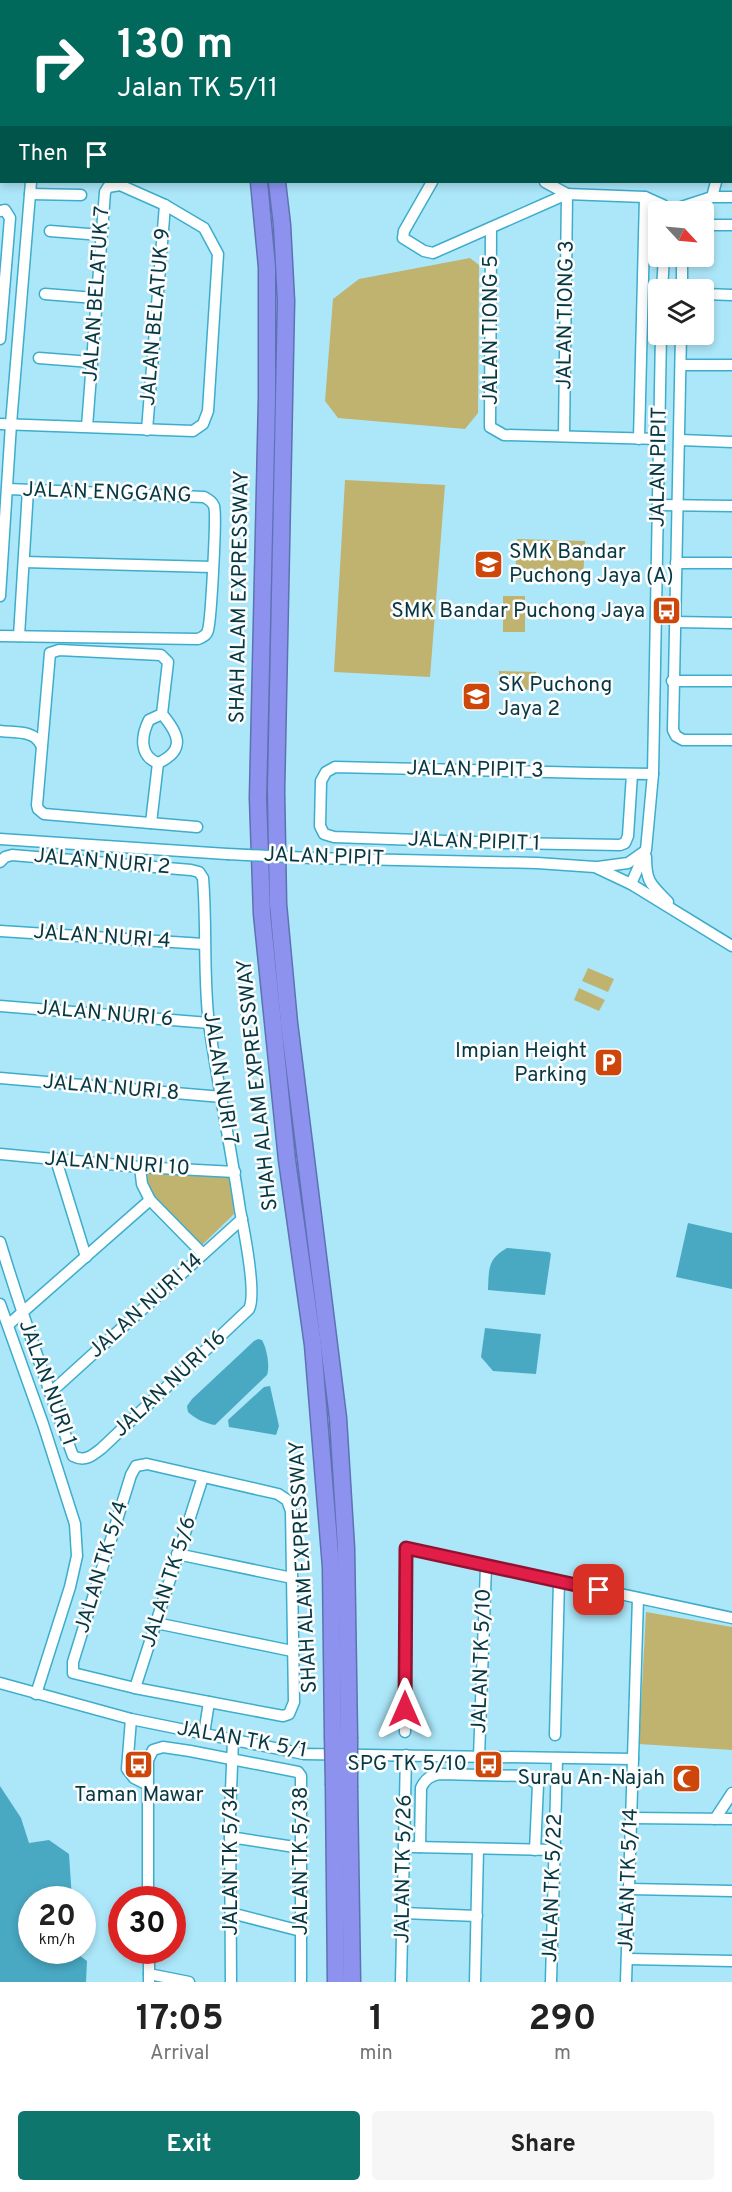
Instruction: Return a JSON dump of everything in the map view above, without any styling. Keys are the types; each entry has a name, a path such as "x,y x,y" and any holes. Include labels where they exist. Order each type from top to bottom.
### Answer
{"highway":[{"name":"SHAH ALAM EXPRESSWAY","path":"259,183 267,267 267,398 258,798 262,914 287,1160 313,1345 331,1567 352,1982"},
{"name":"SHAH ALAM EXPRESSWAY","path":"277,183 286,301 276,791 278,904 289,1023 338,1418 346,1548 341,1737"},
{"name":"SHAH ALAM EXPRESSWAY","path":"336,1982 342,1786"}],"street":[{"path":"0,596 8,489 6,424 31,183"},
{"path":"431,183 404,231 403,238 424,251 433,253 567,194 645,197 654,201"},
{"path":"547,183 567,194"},
{"path":"712,197 716,183"},
{"name":"JALAN BELATUK 7","path":"87,427 95,298 105,192 108,187 120,185 165,205"},
{"path":"30,194 81,195"},
{"name":"JALAN TIONG 3","path":"564,436 567,194"},
{"path":"699,201 712,197 732,196"},
{"path":"639,439 645,197"},
{"path":"6,424 193,431 199,429 203,424 208,411 218,254 204,228 165,205"},
{"name":"JALAN BELATUK 9","path":"147,430 165,205"},
{"path":"0,211 5,210 10,218 0,339"},
{"path":"714,225 732,225"},
{"name":"JALAN TIONG 5","path":"491,228 490,427 504,435 564,436"},
{"path":"50,231 101,235"},
{"path":"45,294 95,298"},
{"path":"714,294 732,295"},
{"name":"JALAN PIPIT","path":"631,884 646,850 653,774 662,345"},
{"path":"681,345 679,505 672,681 674,733 683,740 732,740"},
{"path":"39,358 91,362"},
{"path":"681,365 732,365"},
{"path":"564,436 660,439"},
{"path":"680,440 732,442"},
{"name":"JALAN ENGGANG","path":"8,489 204,497 215,509 209,628 204,637 198,639 19,636"},
{"path":"0,636 19,636 28,490"},
{"path":"658,505 732,506"},
{"path":"24,562 212,567"},
{"path":"676,562 732,563"},
{"path":"674,622 732,623"},
{"path":"158,763 168,758 177,743 176,731 162,714 168,662 161,655 59,650 50,653 41,745 37,805 39,809 45,813 197,827"},
{"path":"672,681 732,681"},
{"path":"158,763 144,753 144,734 148,720 162,714"},
{"path":"31,734 43,722"},
{"path":"0,731 31,734 37,737 41,745"},
{"path":"654,739 666,738 674,733"},
{"path":"152,823 158,763"},
{"name":"JALAN PIPIT 3","path":"321,799 321,781 326,772 335,767 653,774"},
{"name":"JALAN PIPIT 1","path":"321,799 320,826 324,834 334,837 620,845 627,840 632,774"},
{"name":"JALAN PIPIT","path":"0,837 13,840 227,854 537,863 595,867 631,884 732,946"},
{"path":"0,843 13,840"},
{"path":"595,867 628,863 646,850"},
{"path":"646,850 647,877 651,885 677,912"},
{"name":"JALAN NURI 2","path":"0,862 12,855 191,870"},
{"name":"JALAN NURI 7","path":"191,870 199,872 203,878 209,1023 235,1172 252,1292"},
{"name":"JALAN NURI 4","path":"0,931 204,944"},
{"name":"JALAN NURI 6","path":"0,1006 209,1023"},
{"name":"JALAN NURI 8","path":"0,1078 222,1097"},
{"name":"JALAN NURI 10","path":"0,1154 140,1167 235,1172"},
{"path":"56,1160 86,1257"},
{"path":"140,1167 142,1184 150,1200 203,1254"},
{"path":"8,1325 150,1200"},
{"name":"JALAN NURI 14","path":"50,1393 242,1219"},
{"name":"JALAN NURI 1","path":"0,1242 22,1313 73,1456"},
{"name":"JALAN NURI 16","path":"73,1456 83,1459 102,1448 249,1309 253,1299 252,1292"},
{"path":"0,1304 43,1424 75,1524 77,1556 70,1587 36,1694"},
{"name":"JALAN TK 5/4","path":"135,1688 78,1676 73,1673 72,1668 131,1475 136,1466 147,1464 202,1477"},
{"path":"135,1688 283,1716 288,1714 294,1702 291,1511 287,1500 278,1494 202,1477"},
{"name":"JALAN TK 5/6","path":"135,1688 202,1477"},
{"path":"405,1732 406,1548 732,1618"},
{"path":"177,1554 292,1578"},
{"name":"JALAN TK 5/10","path":"479,1757 486,1566"},
{"path":"555,1735 559,1581"},
{"name":"JALAN TK 5/14","path":"626,1982 638,1598"},
{"path":"156,1623 292,1651"},
{"name":"JALAN TK 5/1","path":"0,1683 131,1719 304,1754 633,1759"},
{"path":"204,1734 209,1702"},
{"path":"131,1719 127,1769 134,1778 148,1785"},
{"name":"JALAN TK 5/34","path":"231,1982 230,1837 233,1740"},
{"path":"148,1886 148,1760 153,1750 163,1747 232,1759"},
{"name":"JALAN TK 5/26","path":"401,1982 406,1755"},
{"name":"JALAN TK 5/22","path":"551,1982 557,1758"},
{"name":"JALAN TK 5/38","path":"232,1759 295,1771 301,1776 301,1982"},
{"path":"420,1847 421,1788 424,1781 431,1776 439,1774 526,1776 538,1785 535,1850"},
{"path":"715,1819 732,1793"},
{"path":"631,1818 732,1819"},
{"path":"230,1837 302,1848"},
{"path":"404,1847 554,1850"},
{"path":"475,1982 478,1849"},
{"path":"629,1889 732,1890"},
{"path":"231,1913 301,1931"},
{"path":"403,1913 477,1916"},
{"path":"627,1959 732,1961"},
{"path":"149,1978 189,1982"}],"shaded area":[{"path":"470,258 479,265 478,413 465,429 338,418 325,401 333,299 359,279"},
{"path":"345,480 445,485 430,677 334,672"},
{"path":"517,539 585,541 583,581 515,579"},
{"path":"503,596 525,596 525,632 503,632"},
{"path":"499,671 536,672 536,690 499,689"},
{"path":"588,968 614,979 608,992 582,981"},
{"path":"579,988 605,1000 599,1011 574,1000"},
{"path":"146,1171 230,1177 234,1214 202,1245 151,1195"},
{"path":"646,1612 732,1627 732,1750 639,1744"}],"water":[{"path":"688,1223 732,1233 732,1289 676,1277"},
{"path":"507,1248 551,1254 545,1295 488,1290 492,1261"},
{"path":"485,1328 541,1334 536,1374 493,1371 481,1357"},
{"path":"258,1339 262,1340 267,1353 267,1375 215,1425 200,1420 188,1412 187,1406 192,1399"},
{"path":"270,1386 279,1426 276,1435 229,1427 228,1420 264,1387"},
{"path":"0,1786 21,1818 29,1843 49,1840 69,1854 71,1886 18,1886 18,1964 87,1964 86,1982 0,1982"}],"place":[{"name":"SMK Bandar Puchong Jaya (A)","path":"488,564"},
{"name":"SMK Bandar Puchong Jaya","path":"666,611"},
{"name":"SK Puchong Jaya 2","path":"477,697"},
{"name":"Impian Height Parking","path":"608,1063"},
{"name":"Taman Mawar","path":"139,1764"},
{"name":"SPG TK 5/10","path":"488,1764"},
{"name":"Surau An-Najah","path":"686,1778"}],"route":[{"path":"405,1709 406,1548 599,1590"}]}
